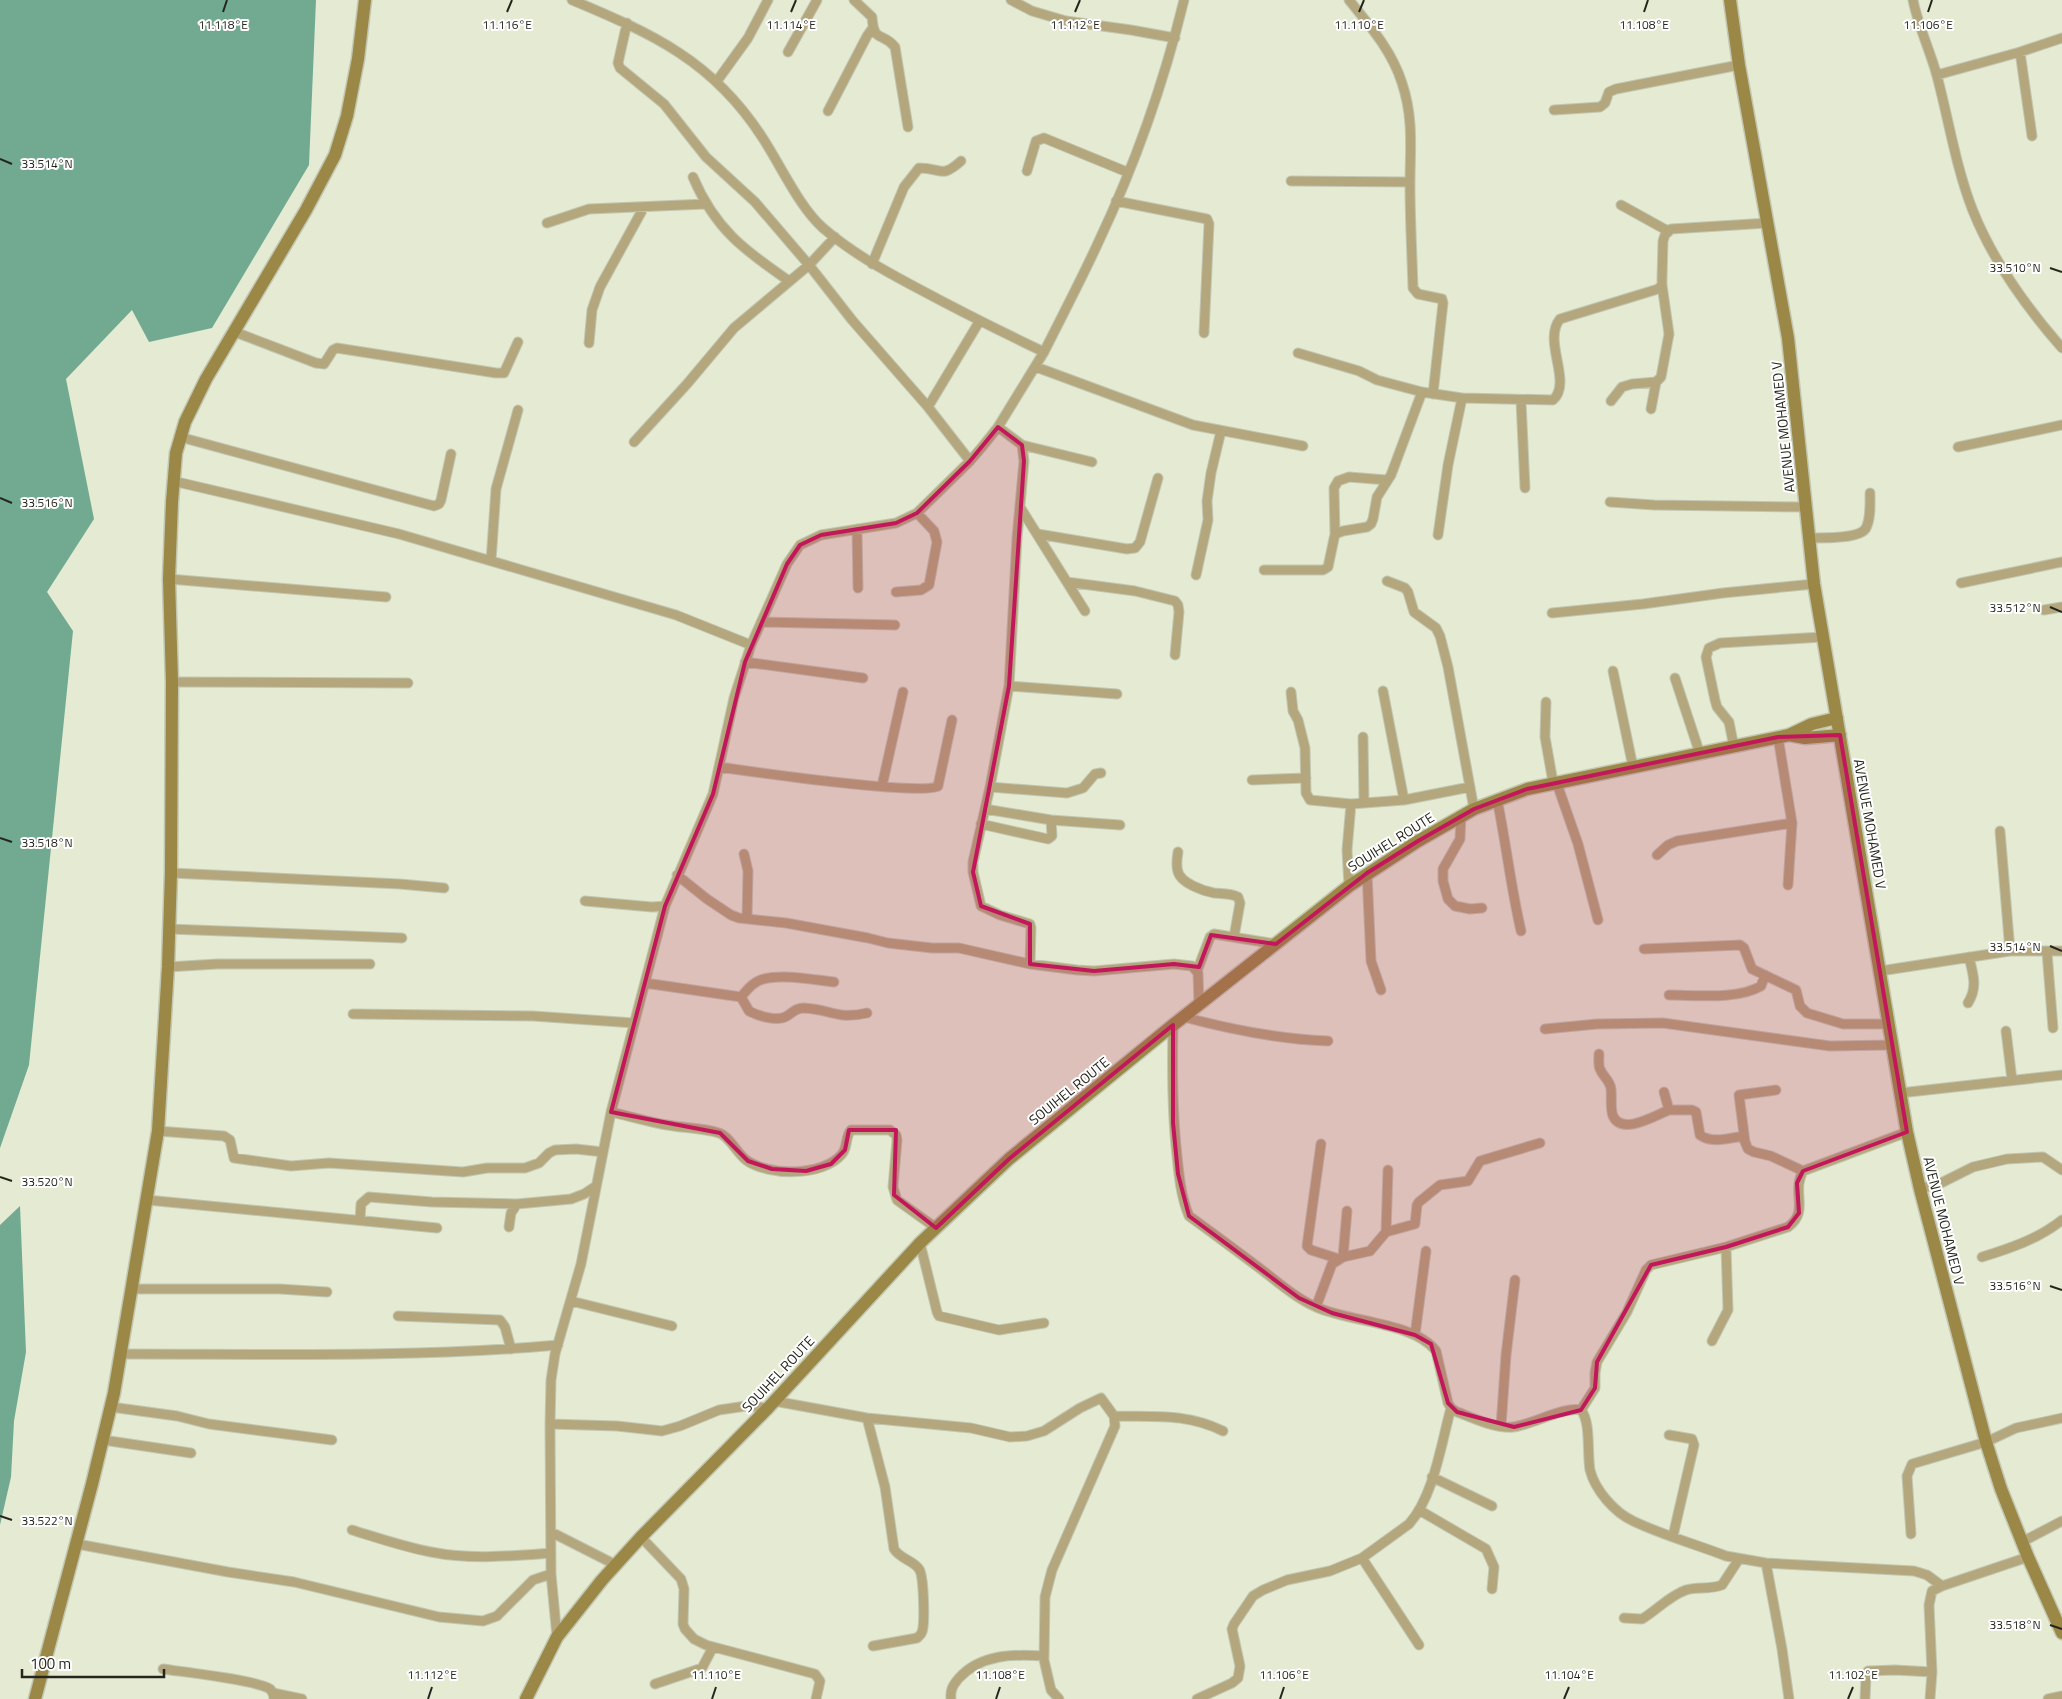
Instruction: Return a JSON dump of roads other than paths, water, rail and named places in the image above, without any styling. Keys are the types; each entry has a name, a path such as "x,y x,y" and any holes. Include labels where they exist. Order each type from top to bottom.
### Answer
{"main road":[{"path":"35,1699 77,1544 111,1407 122,1354 158,1131 168,967 171,873 172,682 169,579 173,481 180,437 192,404 306,210 339,144 347,116 358,59 365,0"},
{"name":"AVENUE MOHAMED V","path":"1730,0 1739,65 1788,338 1814,584 1907,1132 1986,1442 2001,1489 2028,1557 2059,1619 2062,1634"},
{"path":"1784,736 1812,724 1837,718"},
{"path":"1784,736 1805,738 1840,735"},
{"name":"SOUIHEL ROUTE","path":"526,1699 557,1637 616,1565 641,1537 771,1405 920,1243 1009,1159 1349,886 1461,816 1527,788 1784,736"}],"street":[{"path":"572,0 627,23 676,49 717,81 740,105 806,207 822,226 835,237 872,264 980,322 1044,352"},
{"path":"717,81 748,38 768,0"},
{"path":"788,52 817,0"},
{"path":"828,111 872,29 872,17 854,0"},
{"path":"1011,0 1043,15 1066,21 1175,38"},
{"path":"557,1637 551,1574 550,1424 552,1368 581,1264 611,1112 665,906 713,794 734,698 751,645 788,564 800,546 821,535 896,523 917,513 970,461 998,427 1036,368 1098,244 1128,172 1175,38 1184,0"},
{"path":"1349,0 1380,39 1402,83 1412,136 1410,182 1413,288 1418,294 1438,297 1442,299 1443,303 1433,394"},
{"path":"1913,0 1974,212 2001,265 2041,324 2062,348"},
{"path":"627,23 618,63 620,68 664,104 706,157 756,202 809,264 852,320 928,407 970,461"},
{"path":"872,29 877,35 892,43 895,48 908,127"},
{"path":"1936,75 2020,52 2062,38"},
{"path":"2020,52 2032,136"},
{"path":"1554,110 1600,107 1605,103 1609,92 1616,89 1739,65"},
{"path":"1027,171 1036,141 1044,138 1128,172"},
{"path":"872,264 904,188 919,168 944,172 950,171 961,161"},
{"path":"693,177 706,204 720,225 742,248 789,281"},
{"path":"1291,182 1410,182"},
{"path":"1116,201 1207,219 1209,224 1204,333"},
{"path":"547,223 589,209 706,204"},
{"path":"1621,205 1668,231"},
{"path":"590,343 592,310 600,287 644,207"},
{"path":"1651,409 1656,382 1661,377 1669,341 1662,285 1663,241 1668,231 1671,228 1768,223"},
{"path":"634,442 687,384 734,328 809,264 835,237"},
{"path":"1298,353 1422,392 1462,398 1548,401 1558,396 1560,383 1554,329 1560,319 1647,293 1658,289 1662,285"},
{"path":"928,407 980,322"},
{"path":"235,332 316,363 324,364 333,350 338,348 496,373 504,373 518,342"},
{"path":"1036,368 1175,419 1221,431 1303,446"},
{"path":"1611,401 1622,388 1632,384 1656,382"},
{"path":"1335,534 1367,527 1371,524 1377,497 1391,475 1422,392"},
{"path":"1438,535 1448,465 1462,398"},
{"path":"1522,401 1524,488"},
{"path":"491,561 496,488 518,410"},
{"path":"1958,447 2062,425"},
{"path":"998,427 1022,445 1092,462"},
{"path":"1196,575 1208,520 1207,501 1211,473 1221,431"},
{"path":"180,437 434,506 439,504 441,500 452,454"},
{"path":"1022,445 1024,461 1016,538 1009,686 973,872 981,906 1000,915 1030,924 1030,964"},
{"path":"1264,570 1326,569 1335,534 1334,488 1338,482 1349,477 1387,480"},
{"path":"1038,534 1136,548 1140,542 1158,478"},
{"path":"173,481 334,517 399,534 676,615 751,645"},
{"path":"1810,538 1859,535 1865,529 1869,516 1870,493"},
{"path":"1610,502 1806,507"},
{"path":"1020,507 1085,611"},
{"path":"896,592 921,590 929,585 937,542 934,531 917,513"},
{"path":"857,530 858,588"},
{"path":"1961,583 2062,562"},
{"path":"169,579 386,597"},
{"path":"1067,582 1135,591 1175,601 1179,612 1175,655"},
{"path":"1387,582 1405,588 1414,612 1436,628 1440,636 1448,667 1474,809"},
{"path":"1552,613 1814,584"},
{"path":"2044,610 2062,607"},
{"path":"761,622 895,625"},
{"path":"1734,747 1728,720 1717,707 1715,700 1706,657 1708,648 1720,643 1823,637"},
{"path":"746,662 863,678"},
{"path":"1613,671 1633,767"},
{"path":"1675,678 1700,754"},
{"path":"172,682 408,683"},
{"path":"1009,686 1117,694"},
{"path":"1383,691 1404,800"},
{"path":"882,786 902,692"},
{"path":"1290,692 1293,711 1298,720 1304,748 1306,793 1310,800 1350,804 1404,800 1470,787"},
{"path":"1546,702 1545,737 1554,782 1578,844 1598,920"},
{"path":"719,767 906,789 936,788 952,720"},
{"path":"1784,736 1792,823 1788,885"},
{"path":"1363,737 1364,803"},
{"path":"990,787 1074,792 1084,788 1094,774 1101,773"},
{"path":"1252,780 1306,778"},
{"path":"1497,800 1507,850 1512,894 1521,931"},
{"path":"1349,886 1347,850 1350,804"},
{"path":"985,810 1051,820 1120,824"},
{"path":"1461,816 1460,840 1443,868 1443,881 1448,900 1455,906 1470,909 1482,908"},
{"path":"981,824 1048,839 1052,836 1051,820"},
{"path":"1657,855 1668,845 1677,841 1792,823"},
{"path":"2000,831 2010,951"},
{"path":"1178,852 1177,869 1180,877 1199,888 1212,892 1232,894 1238,897 1240,903 1234,937"},
{"path":"744,854 748,871 747,918"},
{"path":"171,873 400,884 444,888"},
{"path":"1367,873 1371,961 1381,990"},
{"path":"677,875 731,915 747,918 888,943 932,948 959,948 1030,964 1094,971 1174,964 1192,966 1198,971"},
{"path":"586,901 652,907 665,906"},
{"path":"169,929 402,938"},
{"path":"1199,1005 1198,971 1211,935 1218,934 1276,944"},
{"path":"1644,949 1740,945 1744,948 1752,968 1796,990 1800,1006 1807,1013 1842,1024 1889,1024"},
{"path":"1880,971 2010,951 2062,951"},
{"path":"2048,952 2053,1028"},
{"path":"1968,1003 1974,994 1975,986 1969,957"},
{"path":"168,967 217,964 370,964"},
{"path":"1669,995 1724,995 1749,991 1761,986 1765,975"},
{"path":"741,997 754,983 765,978 778,977 834,982"},
{"path":"645,983 741,997"},
{"path":"741,997 749,1011 772,1017 784,1017 798,1008 843,1016 866,1013"},
{"path":"353,1014 533,1016 634,1023"},
{"path":"1184,1017 1263,1036 1291,1040 1328,1041"},
{"path":"1545,1028 1597,1024 1663,1023 1830,1046 1892,1045"},
{"path":"1173,1026 1173,1123 1178,1174 1184,1204 1189,1216 1299,1298 1316,1307 1415,1335 1431,1344 1436,1351 1445,1395 1451,1408 1432,1476 1420,1510 1408,1524 1362,1558 1330,1571 1287,1580 1253,1596 1232,1629 1240,1666 1238,1678 1232,1683 1197,1699"},
{"path":"2006,1031 2012,1080"},
{"path":"1599,1054 1599,1068 1609,1082 1611,1090 1612,1115 1620,1123 1636,1125 1669,1110 1696,1112 1700,1135 1704,1138 1717,1140 1744,1136"},
{"path":"1900,1093 2062,1075"},
{"path":"1776,1090 1739,1095 1744,1136 1748,1149 1777,1158 1803,1171"},
{"path":"1664,1092 1669,1110"},
{"path":"611,1112 666,1125 720,1133 728,1138 734,1150 748,1161 772,1169 806,1171 823,1168 837,1160 843,1153 846,1138 851,1130 856,1128 890,1130 896,1135 897,1140 894,1187 896,1200 936,1228"},
{"path":"158,1131 224,1136 230,1140 232,1157 234,1158 291,1166 329,1163 463,1172 488,1168 525,1168 539,1163 555,1150 576,1149 602,1152"},
{"path":"1581,1410 1595,1388 1597,1362 1628,1312 1639,1284 1646,1270 1651,1265 1726,1248 1788,1227 1796,1222 1799,1214 1798,1183 1803,1171 1907,1132"},
{"path":"1316,1307 1328,1269 1332,1264 1341,1258 1370,1252 1386,1232 1414,1224 1417,1205 1432,1190 1440,1185 1465,1182 1470,1178 1480,1161 1540,1143"},
{"path":"1321,1144 1307,1246 1311,1250 1341,1258"},
{"path":"1920,1189 1941,1183 1973,1167 2007,1159 2043,1157 2062,1170"},
{"path":"1386,1232 1388,1170"},
{"path":"360,1220 361,1204 369,1197 432,1202 517,1204 558,1202 584,1194 596,1186"},
{"path":"147,1200 437,1228"},
{"path":"509,1227 511,1213 517,1204"},
{"path":"1341,1258 1347,1211"},
{"path":"1982,1257 2018,1246 2047,1232 2062,1220"},
{"path":"920,1243 939,1316 999,1330 1044,1323"},
{"path":"1712,1341 1728,1310 1726,1248"},
{"path":"1415,1335 1426,1251"},
{"path":"1502,1426 1506,1355 1515,1280"},
{"path":"133,1289 280,1289 327,1292"},
{"path":"571,1301 672,1326"},
{"path":"398,1316 500,1320 505,1327 511,1349"},
{"path":"122,1354 326,1356 476,1352 558,1345"},
{"path":"550,1424 617,1426 662,1432 719,1410 771,1405 867,1418 971,1428 1010,1436 1027,1436 1044,1431 1080,1408 1100,1398 1114,1416 1115,1426 1048,1581 1043,1623 1044,1656 1051,1690 1059,1699"},
{"path":"111,1407 177,1416 205,1424 332,1440"},
{"path":"1451,1408 1502,1426 1514,1427 1570,1410 1581,1410"},
{"path":"1581,1410 1585,1418 1590,1470 1596,1486 1610,1503 1632,1520 1726,1556 1739,1559 1766,1563 1914,1571 1927,1575 1942,1586"},
{"path":"1114,1416 1175,1416 1207,1423 1223,1431"},
{"path":"867,1418 885,1487 894,1549 898,1555 919,1569 922,1574 923,1614 921,1634 917,1638 873,1646"},
{"path":"1911,1534 1907,1476 1909,1467 1917,1460 1986,1442 2012,1429 2062,1418"},
{"path":"1669,1434 1692,1439 1694,1445 1673,1536"},
{"path":"102,1440 191,1453"},
{"path":"1432,1476 1492,1506"},
{"path":"1420,1510 1486,1549 1494,1567 1492,1589"},
{"path":"2022,1542 2062,1521"},
{"path":"352,1530 429,1552 452,1555 489,1557 551,1553"},
{"path":"551,1532 616,1565"},
{"path":"641,1537 681,1579 684,1589 682,1616 685,1629 700,1642 714,1647 815,1674 820,1681 819,1698"},
{"path":"77,1544 294,1582 434,1616 478,1621 497,1616 533,1580 551,1574"},
{"path":"1930,1699 1932,1672 1930,1598 1932,1592 1942,1586 2028,1557"},
{"path":"1362,1558 1419,1645"},
{"path":"1624,1618 1642,1619 1669,1598 1687,1590 1709,1589 1722,1585 1739,1559"},
{"path":"1766,1563 1789,1699"},
{"path":"655,1684 698,1670 705,1665 714,1647"},
{"path":"951,1699 950,1694 954,1684 974,1664 1006,1655 1044,1656"},
{"path":"163,1669 255,1684 270,1689 274,1696 302,1699"},
{"path":"1865,1699 1866,1676 1868,1672 1889,1670 1932,1672"},
{"path":"2048,1699 2062,1696"}]}
